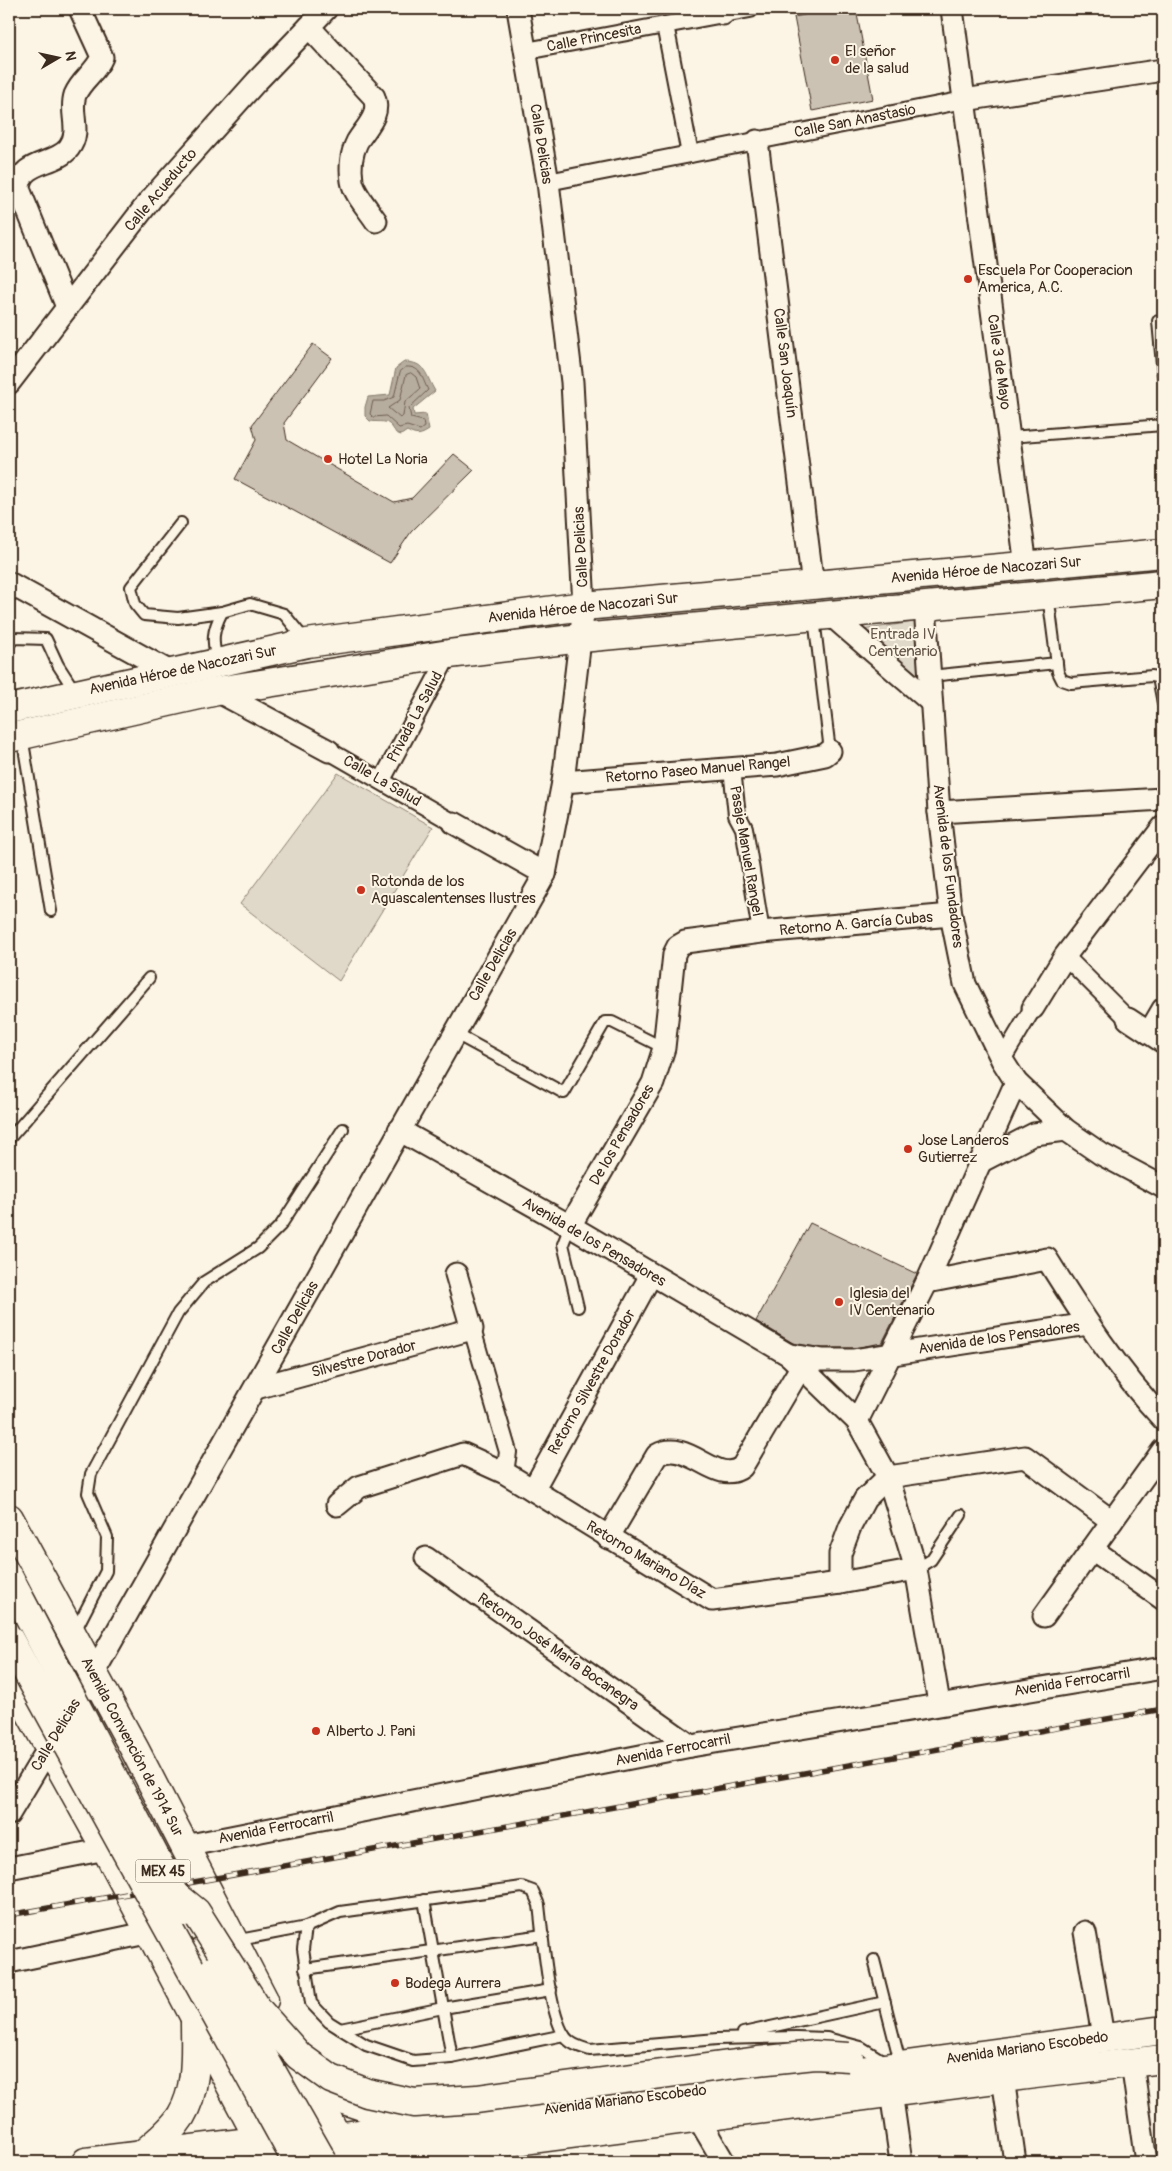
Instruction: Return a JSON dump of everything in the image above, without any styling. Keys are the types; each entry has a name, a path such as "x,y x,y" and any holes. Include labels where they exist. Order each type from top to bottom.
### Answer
{"main road":[{"name":"Avenida Héroe de Nacozari Sur","path":"9,709 307,643 584,606 1163,553"},
{"name":"Avenida Héroe de Nacozari Sur","path":"15,737 217,691 449,654 581,638 1163,584"},
{"name":"Avenida Convención de 1914 Sur","path":"9,1518 135,1750 304,2078 352,2162"},
{"name":"Avenida Convención de 1914 Sur","path":"9,1578 237,2013 323,2162"},
{"name":"MEX 45","path":"9,1639 297,2162"},
{"path":"9,1676 153,1936 264,2152"},
{"path":"72,1789 92,1792 110,1789 120,1784 129,1775 135,1750"},
{"path":"175,1895 196,1912 258,2010 299,2056 331,2079 367,2093 414,2103 477,2099 815,2055 849,2058 890,2074"},
{"path":"153,1936 183,1939 192,1936 204,1923 215,1903"},
{"path":"181,1989 180,1973 185,1963 194,1956 202,1953 238,1949"},
{"path":"142,2155 167,2133 180,2117 190,2097 194,2071 195,2017"},
{"name":"Avenida Mariano Escobedo","path":"352,2162 698,2118 890,2074 1003,2078 1033,2061 1103,2036 1163,2030"},
{"name":"Avenida Mariano Escobedo","path":"86,2162 142,2155 264,2152 336,2137 437,2123 890,2074 1033,2061 1132,2063 1163,2059"},
{"path":"304,2078 338,2098 370,2109 437,2123"}],"street":[{"path":"67,307 19,189 19,180 24,172 68,149 74,139 76,130 73,110 75,96 80,84 102,57 80,9"},
{"name":"Calle Acueducto","path":"9,383 151,199 256,82 326,9"},
{"name":"Calle Delicias","path":"9,1814 48,1746 93,1674 545,874 563,782 584,606 572,382 548,182 518,9"},
{"name":"Calle Princesita","path":"526,51 664,25 723,11 750,9"},
{"name":"Calle 3 de Mayo","path":"952,9 1026,566"},
{"path":"664,25 690,154"},
{"path":"309,26 374,97 377,105 375,115 356,144 350,163 352,183 376,221"},
{"name":"Calle San Anastasio","path":"548,182 964,100 1163,70"},
{"name":"Calle San Joaquín","path":"757,141 813,586"},
{"path":"9,583 172,673"},
{"name":"Avenida de los Fundadores","path":"925,606 939,812 951,915 965,984 1002,1060 1016,1082 1066,1130 1101,1154 1163,1187"},
{"path":"823,617 931,702"},
{"name":"Privada La Salud","path":"382,780 449,654"},
{"name":"Calle La Salud","path":"217,691 382,780 545,874"},
{"name":"Retorno Paseo Manuel Rangel","path":"563,782 777,765 825,755 830,751"},
{"name":"Pasaje Manuel Rangel","path":"732,769 737,815 744,828 761,932"},
{"path":"939,812 1163,798"},
{"path":"1002,1060 1065,956 1163,827"},
{"name":"Retorno A. García Cubas","path":"761,932 951,915"},
{"name":"De los Pensadores","path":"570,1226 653,1083 664,1048 674,954 678,946 685,942 761,932"},
{"path":"1065,956 1128,1019 1156,1038 1163,1009"},
{"path":"857,1421 927,1282 1016,1082"},
{"name":"Avenida de los Pensadores","path":"399,1130 570,1226 795,1361 857,1421 888,1477 916,1569 939,1703"},
{"path":"980,1162 1034,1134 1066,1130"},
{"path":"927,1282 1047,1259 1088,1324"},
{"path":"456,1274 508,1452 505,1474"},
{"name":"Retorno Silvestre Dorador","path":"533,1490 651,1275"},
{"name":"Avenida de los Pensadores","path":"795,1361 854,1360 1088,1324 1146,1400 1163,1419"},
{"name":"Silvestre Dorador","path":"256,1388 472,1329"},
{"path":"608,1538 657,1455 665,1450 679,1451 725,1472 734,1473 742,1467 795,1361"},
{"path":"1044,1616 1163,1450"},
{"name":"Retorno Mariano Díaz","path":"337,1505 358,1487 463,1454 533,1490 608,1538 712,1600 840,1583 916,1569"},
{"path":"840,1583 840,1554 850,1527 865,1499 888,1477 1026,1457 1112,1521"},
{"path":"1092,1549 1163,1599"},
{"name":"Retorno José María Bocanegra","path":"426,1558 691,1746"},
{"name":"Avenida Ferrocarril","path":"185,1846 691,1746 939,1703 1163,1668"},
{"path":"9,1868 106,1849"},
{"path":"1085,1932 1103,2036"},
{"path":"9,1962 153,1936"},
{"path":"1132,2063 1146,2162"},
{"path":"890,2074 901,2162"},
{"path":"1003,2078 1015,2162"},
{"path":"698,2118 724,2162"}],"lane":[{"path":"1158,322 1163,376"},
{"path":"1009,437 1163,425"},
{"path":"181,523 131,587 134,604 144,615 157,618 178,618 222,612 250,604 284,614 307,643"},
{"path":"1048,594 1057,663 1062,680 1072,683 1152,676 1158,678 1163,703"},
{"path":"217,663 213,643 214,628 222,612"},
{"path":"823,617 830,751"},
{"path":"9,644 14,638 46,639 58,665 76,693"},
{"path":"930,676 1057,663"},
{"path":"15,737 51,911"},
{"path":"9,1139 149,978"},
{"path":"454,1033 564,1093 605,1022 612,1022 664,1048"},
{"path":"73,1636 106,1571 107,1537 88,1493 90,1474 178,1313 204,1282 258,1248 281,1225 343,1129"},
{"path":"570,1226 563,1244 578,1307"},
{"path":"916,1569 931,1560 962,1515"},
{"path":"238,1949 306,1927 340,1912 522,1887 533,1891 538,1905 554,2009 564,2035 576,2046 590,2050 717,2039 827,2038 861,2047 890,2074"},
{"path":"424,1900 452,2058"},
{"path":"306,1927 303,1948 311,2003 329,2022 366,2045 413,2062 452,2058 564,2035"},
{"path":"305,1969 543,1935"},
{"path":"874,1960 885,2002 890,2074"},
{"path":"340,2029 443,2008 551,1990"},
{"path":"717,2039 885,2002"}],"green space":[{"name":"Entrada IV Centenario","path":"920,621 925,688 861,630"},
{"path":"338,773 433,827 339,981 240,904"}],"water":[{"path":"404,362 417,364 421,367 435,391 413,409 414,415 426,414 429,430 420,434 407,431 401,435 396,433 388,423 370,421 365,416 368,397 390,395 396,368"}],"building":[{"path":"833,9 856,9 873,99 812,111 794,17"},
{"path":"313,344 332,358 284,423 287,440 394,502 412,498 454,454 474,470 411,532 390,563 235,479 256,440 252,425"},
{"name":"Iglesia del IV Centenario","path":"810,1223 917,1274 882,1343 853,1348 823,1348 793,1343 756,1321"}],"railway":[{"path":"9,1915 1163,1709"}],"place":[{"name":"El señor de la salud","path":"835,60"},
{"name":"Escuela Por Cooperacion America, A.C.","path":"968,279"},
{"name":"Hotel La Noria","path":"328,459"},
{"name":"Rotonda de los Aguascalentenses Ilustres","path":"361,890"},
{"name":"Jose Landeros Gutierrez","path":"908,1149"},
{"name":"Iglesia del IV Centenario","path":"839,1302"},
{"name":"Alberto J. Pani","path":"316,1731"},
{"name":"Bodega Aurrera","path":"395,1983"}]}
